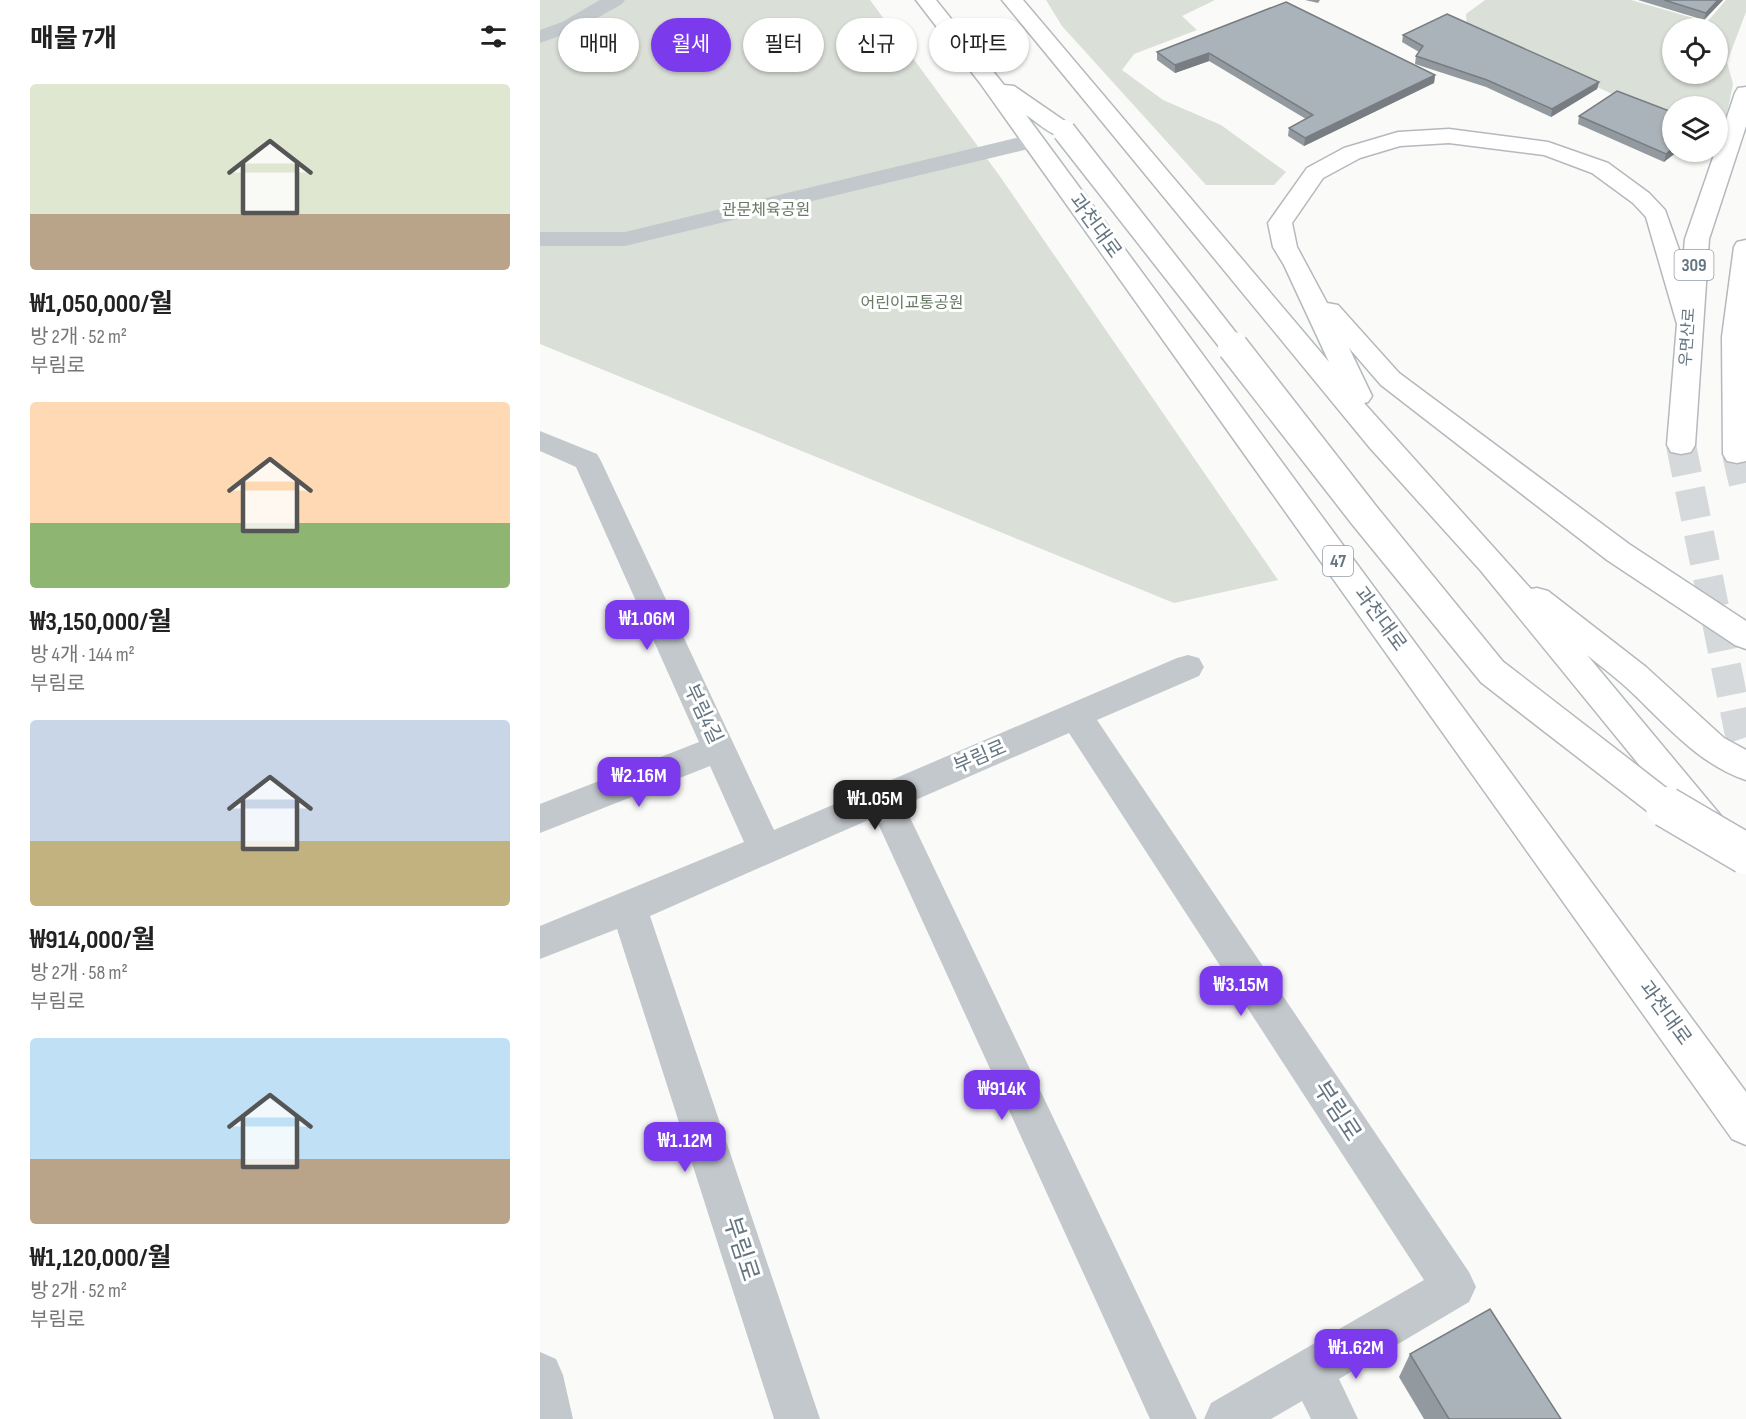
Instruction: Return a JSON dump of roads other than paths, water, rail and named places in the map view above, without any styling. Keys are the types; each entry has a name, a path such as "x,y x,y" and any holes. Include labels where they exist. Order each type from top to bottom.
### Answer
{"highway":[{"name":"과천대로","path":"926,0 988,78 1746,1125"},
{"path":"1012,0 1380,441 1492,563 1569,660 1746,869"},
{"path":"988,78 1064,131 1357,506 1492,672 1662,805 1746,854"},
{"name":"우면산로","path":"1681,445 1697,239 1746,93"},
{"path":"1380,441 1285,247 1281,223 1315,173 1352,153 1398,139 1449,136 1548,149 1600,168 1641,198 1657,215 1689,322"},
{"name":"309","path":"1737,454 1735,337 1746,247"},
{"path":"1303,281 1390,379 1618,552 1746,637"},
{"path":"1492,563 1635,676 1712,747 1746,766"}],"street":[{"path":"540,37 569,26 615,0"},
{"path":"540,239 625,239 1033,141"},
{"name":"부림4길","path":"540,440 587,461 765,849"},
{"name":"부림로","path":"540,943 629,908 1188,667"},
{"name":"부림로","path":"1076,716 1454,1287 1227,1419"},
{"path":"540,819 719,748"},
{"path":"884,798 1174,1419"},
{"name":"부림로","path":"629,908 797,1419"},
{"path":"1311,1370 1335,1419"},
{"path":"540,1375 550,1419"}],"tunnel":[{"path":"1681,445 1739,730 1746,750"},
{"path":"1737,454 1746,493"}],"park label":[{"name":"관문체육공원","path":"766,210"},
{"name":"어린이교통공원","path":"912,303"}]}
